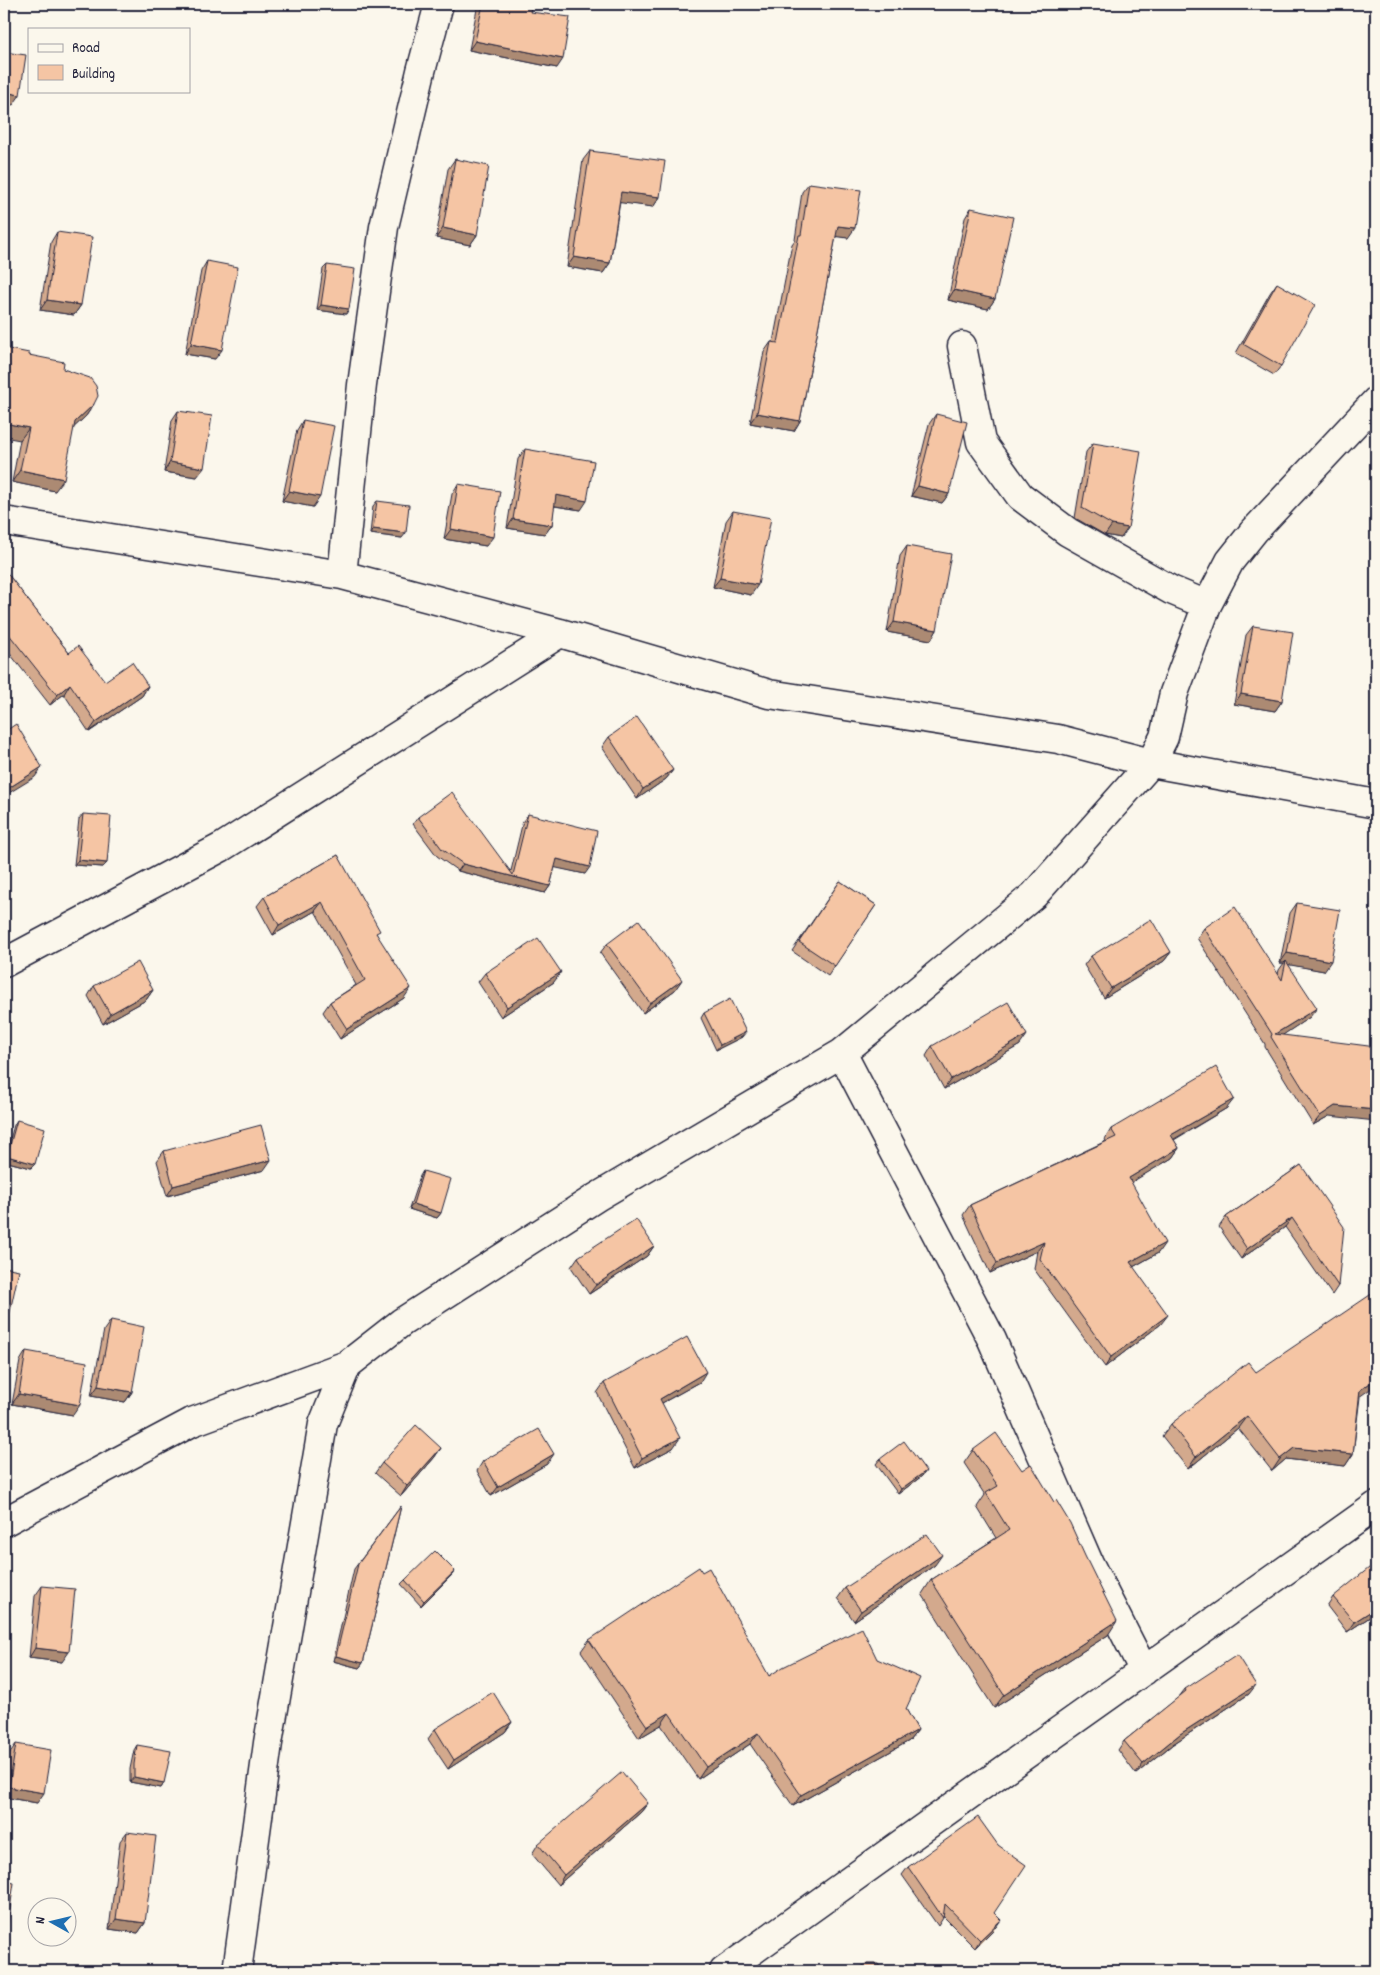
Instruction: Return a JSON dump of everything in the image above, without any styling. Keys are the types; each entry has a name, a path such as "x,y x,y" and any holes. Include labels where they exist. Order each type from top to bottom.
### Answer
{"street":[{"path":"342,575 362,385 384,227 439,4"},
{"path":"962,346 981,442 1020,496 1068,532 1170,590 1207,605"},
{"path":"4,1522 192,1422 346,1365 402,1322 597,1197 842,1052 1034,895 1151,763 1164,738 1174,693 1207,605 1230,561 1254,531 1376,401"},
{"path":"4,521 342,575 560,633 769,694 1058,738 1151,763 1376,804"},
{"path":"4,963 222,847 560,633"},
{"path":"842,1052 992,1340 1090,1563 1144,1671"},
{"path":"237,1971 268,1743 323,1424 346,1365"},
{"path":"724,1971 1376,1506"}],"building":[{"path":"483,4 532,4 530,12 570,17 563,59 475,41"},
{"path":"4,52 26,55 20,95 4,92"},
{"path":"590,151 665,161 660,197 621,192 610,263 574,257"},
{"path":"455,159 489,166 477,235 443,228"},
{"path":"809,183 861,190 855,228 838,226 800,421 757,413 771,342 778,343 799,235 801,235"},
{"path":"971,208 1013,217 995,299 954,290"},
{"path":"57,232 92,237 81,305 47,300"},
{"path":"207,261 238,267 222,350 191,344"},
{"path":"327,265 355,269 349,309 321,305"},
{"path":"1277,283 1315,305 1281,366 1243,344"},
{"path":"4,348 64,362 63,369 90,378 96,386 98,396 94,404 75,422 64,479 20,470 29,428 4,423"},
{"path":"178,411 212,416 204,468 170,462"},
{"path":"936,414 967,422 949,494 918,486"},
{"path":"303,420 334,426 320,497 289,491"},
{"path":"1093,443 1141,451 1128,528 1112,525 1082,508"},
{"path":"525,449 594,461 587,501 556,495 552,525 513,519"},
{"path":"458,484 500,491 493,537 451,529"},
{"path":"377,501 409,505 406,533 373,529"},
{"path":"733,511 771,518 758,585 720,578"},
{"path":"907,546 951,554 937,630 894,622"},
{"path":"4,569 69,653 78,646 105,681 132,662 148,686 96,722 70,684 57,695 4,628"},
{"path":"1253,626 1293,632 1282,701 1241,694"},
{"path":"637,717 673,770 643,789 609,737"},
{"path":"16,724 42,767 4,791 4,732"},
{"path":"452,792 513,875 528,814 597,831 590,867 557,859 550,886 463,864 442,849 418,817"},
{"path":"83,814 111,816 107,863 78,860"},
{"path":"338,855 380,931 376,933 411,988 347,1029 330,1002 365,980 322,902 279,925 264,897"},
{"path":"840,881 876,905 835,966 799,942"},
{"path":"1297,903 1340,910 1331,961 1287,953"},
{"path":"1235,907 1282,980 1286,961 1317,1008 1275,1034 1376,1047 1376,1110 1335,1106 1320,1116 1271,1037 1272,1034 1204,928"},
{"path":"1151,919 1171,952 1111,988 1091,956"},
{"path":"639,920 682,980 650,1003 607,944"},
{"path":"538,938 561,972 507,1007 485,973"},
{"path":"138,962 153,990 110,1014 94,986"},
{"path":"730,999 746,1032 720,1045 704,1013"},
{"path":"1008,1002 1027,1035 951,1079 932,1046"},
{"path":"1216,1067 1234,1099 1171,1135 1179,1148 1129,1178 1165,1243 1130,1262 1168,1315 1111,1357 1040,1259 1044,1242 997,1263 970,1205 1116,1137 1111,1129"},
{"path":"17,1120 45,1128 35,1164 7,1156"},
{"path":"261,1125 271,1160 173,1186 164,1151"},
{"path":"1301,1165 1344,1227 1338,1286 1292,1218 1247,1249 1226,1217"},
{"path":"423,1171 451,1179 441,1213 413,1204"},
{"path":"636,1219 654,1246 596,1285 578,1257"},
{"path":"4,1267 19,1270 4,1339"},
{"path":"1376,1291 1376,1379 1360,1390 1353,1454 1294,1448 1280,1459 1247,1416 1196,1457 1171,1424 1248,1362 1256,1372"},
{"path":"111,1320 144,1327 132,1392 98,1386"},
{"path":"687,1337 706,1372 660,1399 680,1438 642,1458 604,1383"},
{"path":"26,1351 87,1362 80,1405 19,1394"},
{"path":"416,1425 441,1448 407,1486 382,1463"},
{"path":"539,1429 554,1454 498,1487 483,1461"},
{"path":"996,1433 1022,1470 1031,1464 1054,1502 1056,1500 1070,1523 1117,1621 1004,1695 931,1580 1009,1530 986,1493 998,1486 973,1450"},
{"path":"904,1441 926,1471 901,1489 880,1459"},
{"path":"401,1506 363,1663 336,1656 358,1564"},
{"path":"927,1534 942,1555 861,1611 845,1588"},
{"path":"435,1551 455,1571 424,1601 405,1580"},
{"path":"1376,1564 1376,1608 1354,1622 1333,1597"},
{"path":"699,1567 702,1572 709,1568 769,1676 783,1667 862,1628 877,1659 920,1678 906,1709 918,1730 801,1795 758,1733 706,1767 669,1713 647,1726 589,1640"},
{"path":"42,1586 75,1589 69,1652 35,1648"},
{"path":"1237,1655 1256,1685 1180,1734 1143,1764 1124,1741 1186,1691 1185,1689"},
{"path":"493,1692 512,1722 454,1760 435,1729"},
{"path":"16,1744 51,1750 44,1793 9,1787"},
{"path":"137,1745 171,1751 164,1783 134,1777"},
{"path":"622,1772 648,1803 564,1875 538,1844"},
{"path":"978,1817 998,1845 1026,1865 994,1913 1001,1920 980,1940 945,1904 943,1918 908,1867"},
{"path":"127,1832 156,1836 145,1923 116,1919"},
{"path":"4,1881 14,1883 4,1947"},
{"path":"866,1964 878,1964 883,1971 855,1971"},
{"path":"337,1966 340,1971 330,1971"}]}
